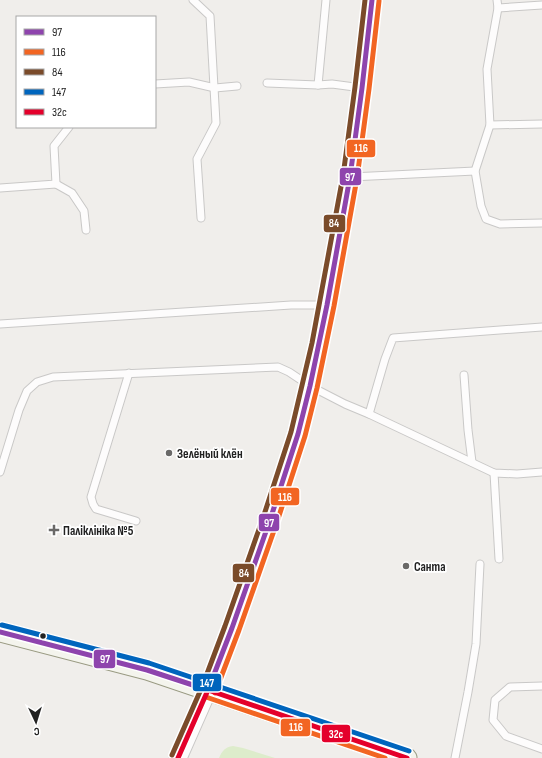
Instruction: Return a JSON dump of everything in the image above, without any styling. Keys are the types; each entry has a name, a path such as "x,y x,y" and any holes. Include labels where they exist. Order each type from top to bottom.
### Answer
{"main road":[{"path":"0,632 147,670 407,758"}],"street":[{"path":"178,758 208,690 232,628 298,434 327,305 350,177 372,0"}],"lane":[{"path":"193,0 210,16 215,88 216,123 198,160 201,218"},
{"path":"318,85 326,0"},
{"path":"497,0 498,8 487,69 490,125 474,171 481,206 486,218 500,224 542,223"},
{"path":"498,8 542,5"},
{"path":"156,84 189,82 215,88 237,86"},
{"path":"267,83 318,85 332,84 362,88"},
{"path":"490,125 542,124"},
{"path":"56,184 54,146 67,128"},
{"path":"350,177 474,171"},
{"path":"0,188 56,184 72,193 84,211 86,230"},
{"path":"0,324 292,305 327,305"},
{"path":"369,414 385,359 394,338 542,327"},
{"path":"0,472 26,391 37,382 53,377 278,367 345,404 494,473 517,474 542,472"},
{"path":"129,373 91,497 96,510 136,521"},
{"path":"464,375 472,462"},
{"path":"494,473 499,559"},
{"path":"455,758 476,644 480,564"},
{"path":"542,686 510,687 495,700 493,720 506,736 542,749"}],"green space":[{"path":"233,746 275,758 219,758 224,750"}],"transit line":[{"name":"84","path":"172,755 202,687 225,626 291,432 312,343 343,176 365,0"},
{"name":"97","path":"208,690 232,628 270,520 298,434 310,386 327,305 350,177 372,0"},
{"name":"116","path":"215,693 277,522 305,436 317,388 334,306 357,178 379,1"},
{"name":"147","path":"2,625 149,663 409,751"},
{"name":"97","path":"0,632 147,670 208,690"},
{"name":"32с","path":"208,690 407,758"},
{"name":"32с","path":"178,758 208,690"},
{"name":"116","path":"206,697 385,758"}],"place":[{"name":"Зелёный клён","path":"169,453"},
{"name":"Паліклініка №5","path":"54,530"},
{"name":"Санта","path":"406,566"}]}
